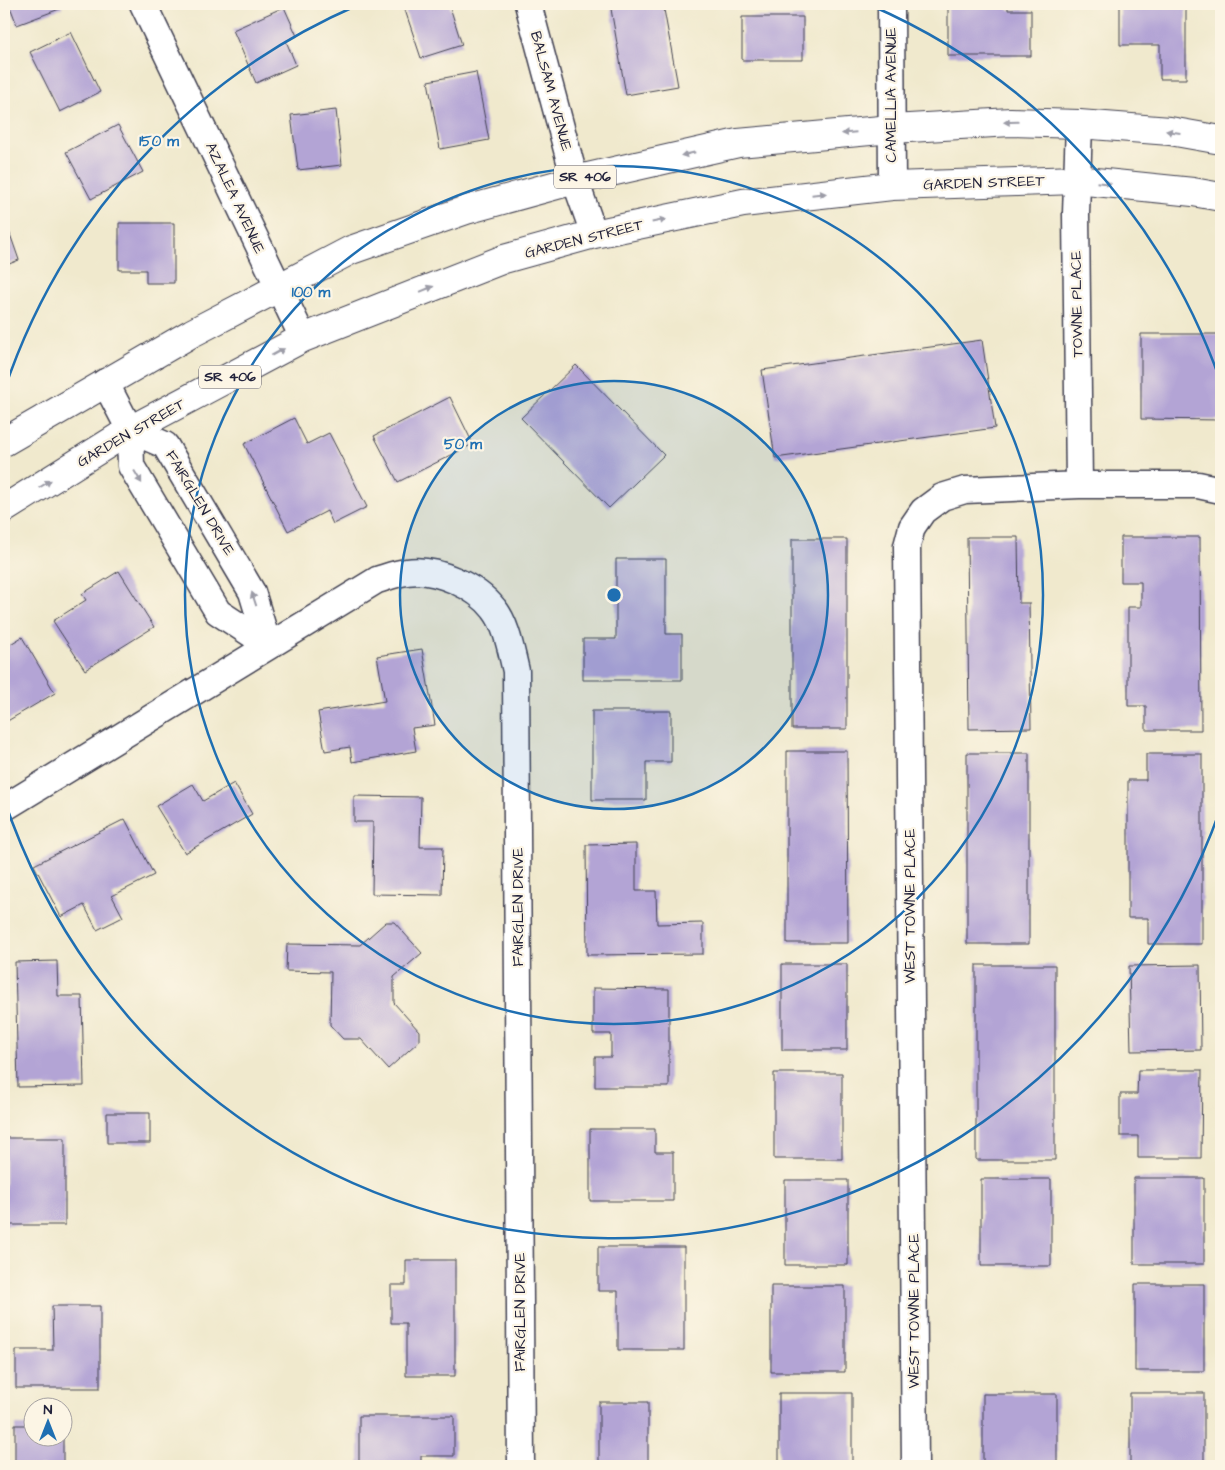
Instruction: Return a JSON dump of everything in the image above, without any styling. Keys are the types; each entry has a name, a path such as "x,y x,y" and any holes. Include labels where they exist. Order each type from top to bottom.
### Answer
{"main road":[{"name":"SR 406","path":"4,442 192,333 352,250 466,210 575,180 738,143 892,129 1011,122 1078,124 1170,131 1221,140"},
{"name":"GARDEN STREET","path":"4,509 130,430 303,338 504,258 594,234 743,203 892,186 1076,180 1193,192 1221,197"}],"street":[{"name":"AZALEA AVENUE","path":"143,4 303,338"},
{"name":"BALSAM AVENUE","path":"528,4 575,180 594,234"},
{"name":"CAMELLIA AVENUE","path":"891,4 892,186"},
{"name":"TOWNE PLACE","path":"1078,124 1076,180 1079,485"},
{"path":"105,382 130,430 131,466 218,612 268,645"},
{"name":"FAIRGLEN DRIVE","path":"130,430 165,445 252,592 268,645"},
{"name":"WEST TOWNE PLACE","path":"915,1466 907,546 912,528 923,511 942,497 965,490 1079,485 1198,485 1221,490"},
{"name":"FAIRGLEN DRIVE","path":"4,808 377,580 408,571 443,575 474,590 495,610 508,640 516,670 521,1466"}],"building":[{"path":"9,4 61,4 62,8 17,25"},
{"path":"403,4 449,4 462,45 421,58"},
{"path":"641,4 663,4 678,86 626,95 611,9"},
{"path":"948,4 1008,4 1008,10 1031,10 1031,56 948,56"},
{"path":"1120,4 1186,4 1186,79 1160,79 1160,45 1120,45"},
{"path":"284,7 297,36 286,41 296,65 256,83 233,30"},
{"path":"742,17 803,17 803,60 742,60"},
{"path":"71,32 100,92 60,112 30,52"},
{"path":"476,72 489,140 440,149 428,81"},
{"path":"336,110 342,165 298,170 291,115"},
{"path":"118,125 143,172 91,199 66,152"},
{"path":"4,217 19,260 4,266"},
{"path":"119,223 174,223 174,283 146,283 146,270 119,270"},
{"path":"1141,334 1221,334 1221,420 1141,419"},
{"path":"982,340 995,428 775,458 762,370"},
{"path":"576,365 664,455 609,508 521,418"},
{"path":"450,397 473,444 398,482 374,436"},
{"path":"294,418 307,444 329,433 367,507 333,524 327,511 288,531 244,444"},
{"path":"967,537 1018,537 1019,603 1029,603 1031,728 969,729"},
{"path":"1121,537 1200,537 1201,730 1146,730 1146,706 1128,706 1128,607 1141,607 1141,582 1121,582"},
{"path":"792,539 847,539 847,729 792,729"},
{"path":"616,559 666,559 666,634 682,634 682,680 583,680 583,639 616,639"},
{"path":"119,571 154,627 85,670 53,621 86,600 82,594"},
{"path":"22,637 55,693 4,723 4,648"},
{"path":"422,649 435,725 412,728 416,751 352,762 350,747 325,751 318,712 385,701 377,656"},
{"path":"592,711 671,711 671,762 646,762 646,800 592,800"},
{"path":"787,751 847,751 848,943 787,943"},
{"path":"967,753 1029,753 1029,944 967,944"},
{"path":"1146,754 1202,754 1202,944 1148,944 1148,918 1128,918 1128,780 1146,780"},
{"path":"234,783 252,814 185,853 156,806 193,784 203,801"},
{"path":"354,796 421,797 420,847 443,847 442,895 372,894 373,822 354,822"},
{"path":"125,819 154,875 112,896 123,917 97,930 84,905 61,917 34,865"},
{"path":"636,844 636,891 656,891 657,924 703,923 703,954 587,955 586,845"},
{"path":"386,922 394,922 422,953 394,977 394,1003 419,1031 419,1041 388,1069 361,1039 343,1039 330,1025 331,972 286,971 287,944 360,945"},
{"path":"57,961 58,996 82,996 84,1086 18,1087 15,962"},
{"path":"782,964 847,964 847,1050 782,1050"},
{"path":"976,965 1055,965 1055,1160 976,1160"},
{"path":"1200,965 1201,1050 1131,1051 1129,966"},
{"path":"593,988 669,989 669,1087 595,1087 595,1057 611,1057 611,1034 593,1034"},
{"path":"1138,1070 1202,1070 1201,1158 1138,1158 1138,1136 1120,1136 1120,1094 1137,1094"},
{"path":"774,1073 842,1073 842,1159 774,1159"},
{"path":"107,1113 150,1113 150,1143 107,1143"},
{"path":"590,1129 655,1129 655,1152 673,1152 673,1201 590,1201"},
{"path":"5,1138 65,1138 65,1225 5,1225"},
{"path":"1134,1178 1204,1178 1204,1264 1134,1264"},
{"path":"981,1179 1051,1179 1051,1266 981,1266"},
{"path":"785,1180 848,1180 848,1265 785,1265"},
{"path":"598,1247 684,1247 684,1350 618,1350 618,1291 598,1291"},
{"path":"406,1260 455,1260 455,1376 406,1376 406,1323 391,1323 391,1285 406,1285"},
{"path":"1135,1284 1204,1284 1204,1371 1135,1371"},
{"path":"771,1286 845,1286 845,1372 771,1372"},
{"path":"52,1306 100,1306 100,1388 16,1388 16,1350 53,1350"},
{"path":"779,1393 852,1393 852,1466 779,1466"},
{"path":"1130,1393 1204,1393 1204,1466 1130,1466"},
{"path":"983,1394 1057,1394 1057,1466 983,1466"},
{"path":"599,1402 648,1402 648,1466 599,1466"},
{"path":"359,1416 454,1416 454,1456 421,1456 421,1466 359,1466"},
{"path":"15,1425 22,1425 22,1448 63,1448 63,1466 15,1466"}]}
